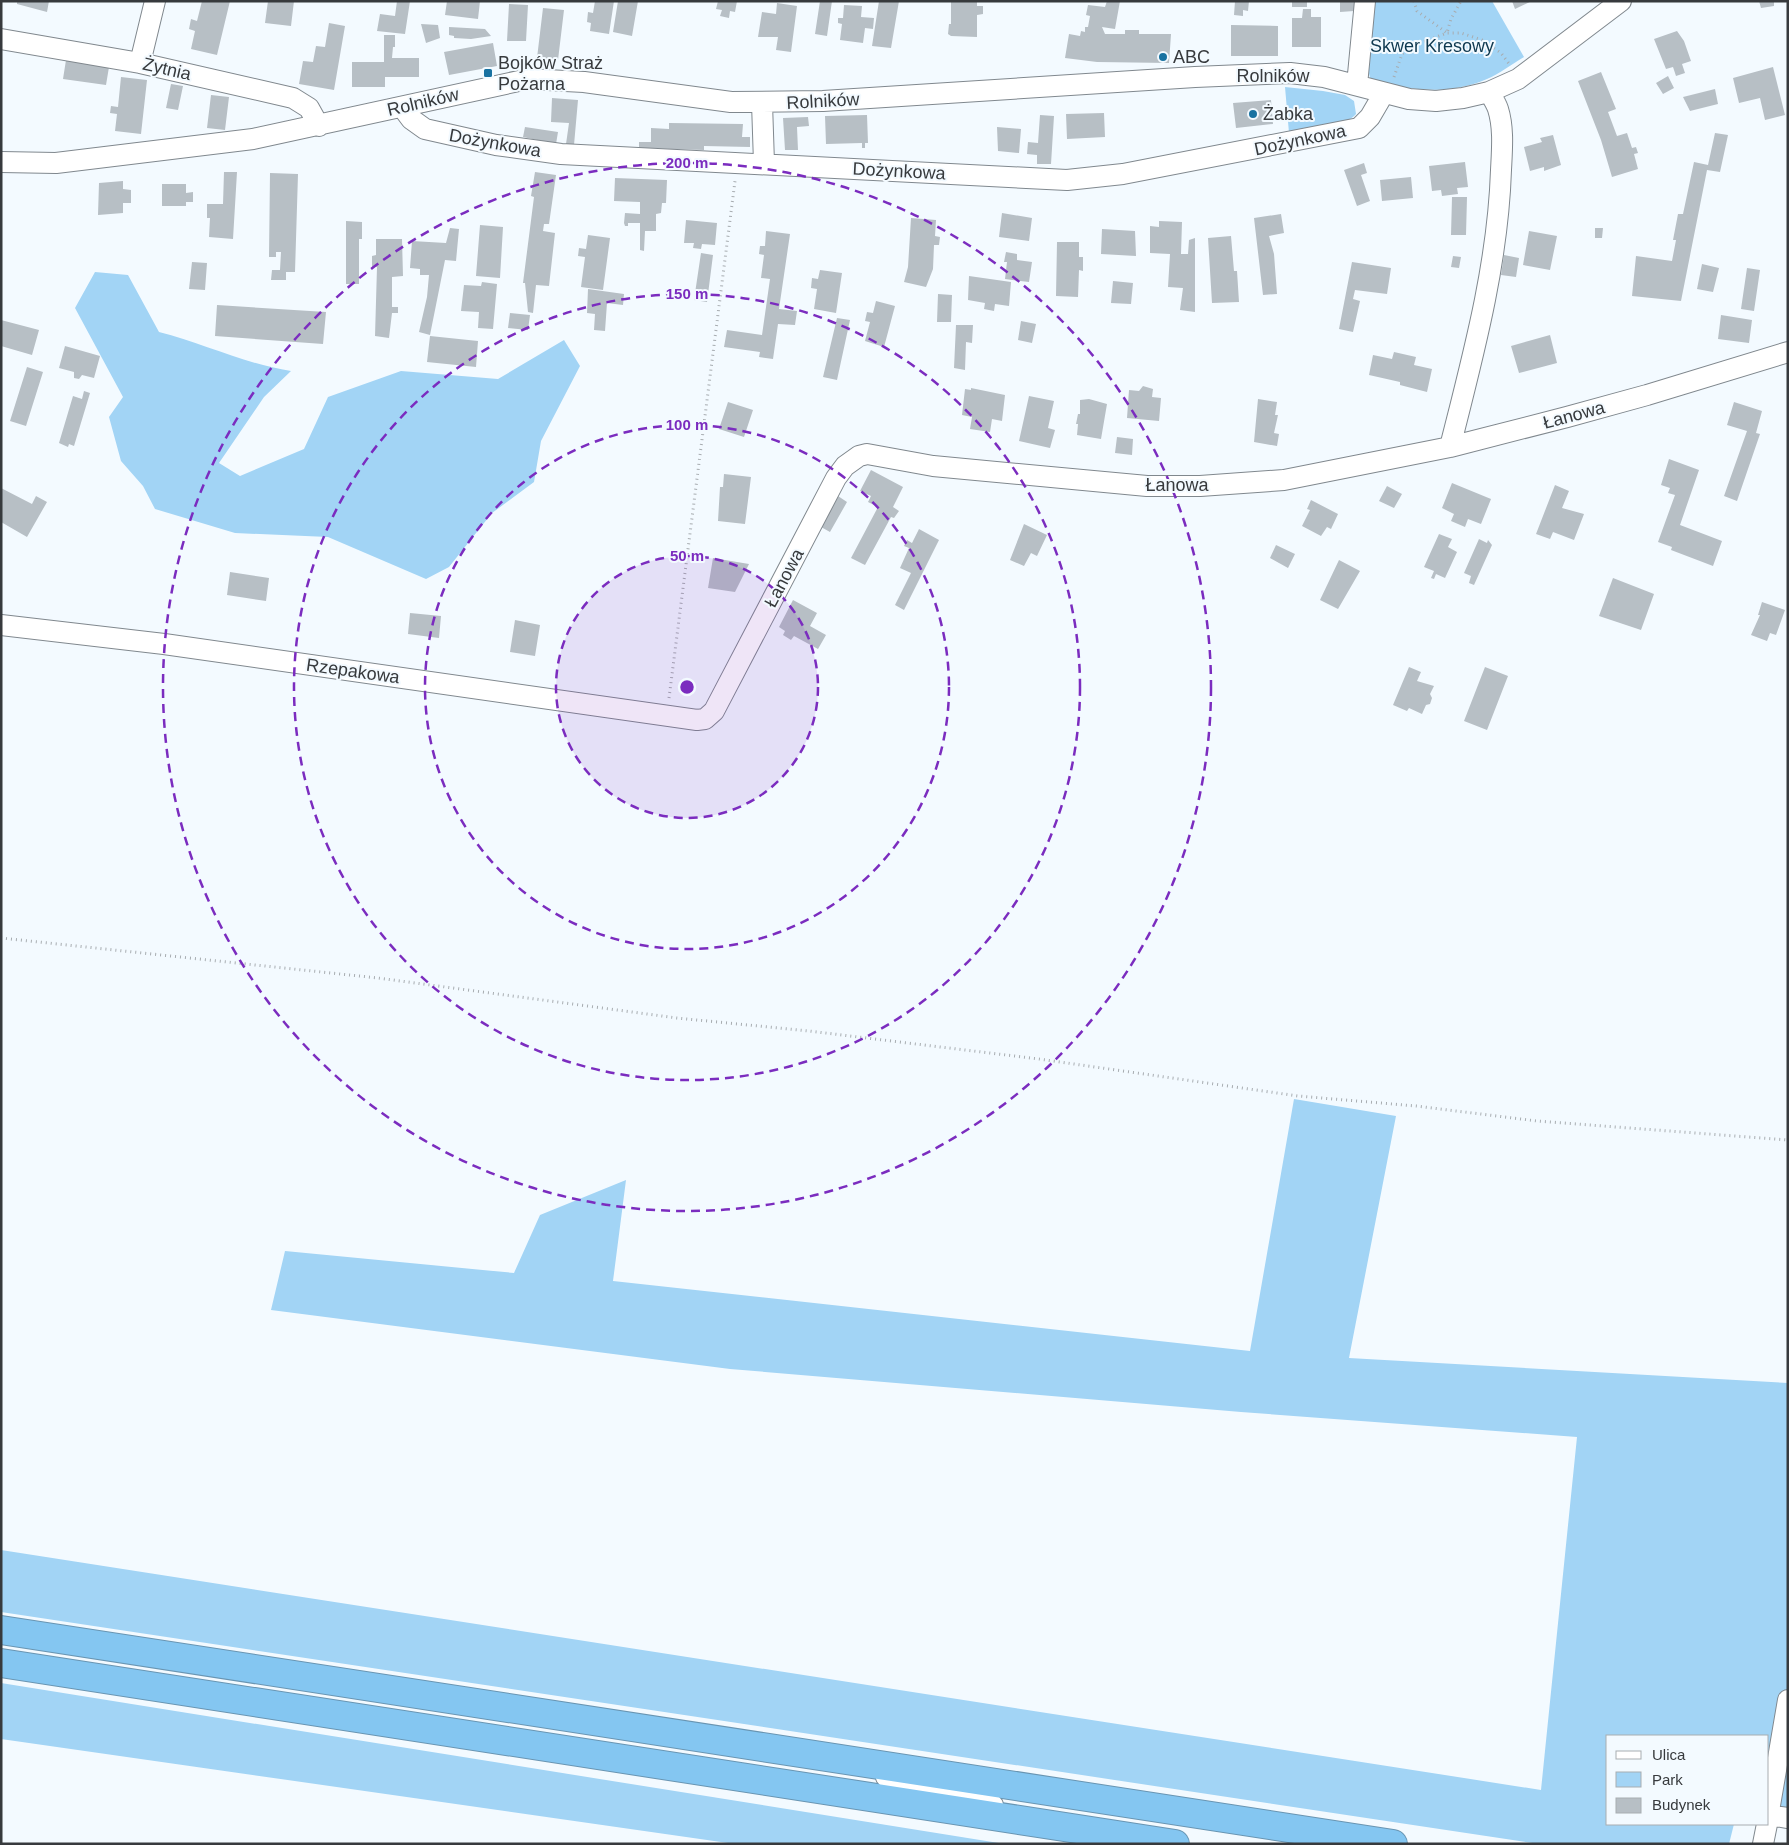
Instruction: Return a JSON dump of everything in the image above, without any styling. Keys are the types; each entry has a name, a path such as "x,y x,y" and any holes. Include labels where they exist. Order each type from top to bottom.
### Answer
{"highway":[{"path":"1,1630 1393,1844"},
{"path":"1,1663 1175,1844"}],"street":[{"path":"140,63 155,1"},
{"path":"1356,85 1365,1"},
{"name":"Rolników","path":"1,162 56,163 253,139 319,126 510,82 542,79 731,102 762,103 823,102 1260,74 1306,74 1356,85 1388,88 1436,101 1490,92 1518,79 1622,1"},
{"name":"Żytnia","path":"1,39 140,63 292,98 309,108 319,126"},
{"name":"Dożynkowa","path":"402,107 411,119 425,129 526,150 1067,180 1095,178 1226,156 1359,128 1370,117 1388,88"},
{"path":"1450,447 1473,357 1491,266 1500,194 1501,121 1498,107 1490,92"},
{"path":"762,103 764,163"},
{"name":"Łanowa","path":"705,719 714,711 836,478 845,466 859,456 876,454 933,466 1147,486 1200,486 1284,480 1450,447 1647,395 1788,352"},
{"name":"Rzepakowa","path":"1,625 164,644 667,716 697,720 705,719"},
{"path":"1769,1810 1788,1700"},
{"path":"778,1750 1092,1830"},
{"path":"775,1782 1098,1798"},
{"path":"1769,1816 1788,1818"},
{"path":"1763,1844 1767,1825"}],"path":[{"path":"1414,1 1417,11 1433,24 1447,32 1461,33 1482,40 1501,53 1510,65"},
{"path":"1447,32 1450,19 1461,1"},
{"path":"1388,88 1402,54 1415,45 1447,32"},
{"path":"667,716 737,162"},
{"path":"1,938 378,978 677,1018 809,1031 1048,1060 1298,1096 1416,1106 1537,1121 1788,1140"}],"green space":[{"name":"Skwer Kresowy","path":"1370,1 1492,1 1524,57 1492,77 1458,88 1415,89 1371,81 1364,56"},
{"path":"1285,87 1345,95 1354,101 1356,114 1344,122 1335,125 1289,133"},
{"path":"95,272 128,275 159,332 257,363 291,371 264,397 219,463 240,476 304,449 328,397 401,371 498,379 564,340 580,366 541,441 534,482 492,513 449,567 426,579 328,537 235,533 155,509 143,486 121,461 109,417 123,397 75,308"},
{"path":"1294,1099 1396,1116 1349,1358 1788,1383 1788,1813 1769,1816 1769,1735 1606,1735 1606,1825 1734,1825 1729,1844 1539,1844 1,1612 1,1550 1541,1790 1577,1437 1241,1412 730,1369 271,1310 285,1251 514,1273 540,1215 626,1180 613,1281 1250,1351"},
{"path":"1,1683 1005,1844 735,1844 1,1739"}],"building":[{"path":"17,1 49,1 47,12 17,4"},
{"path":"202,1 230,1 217,55 191,49 195,31 189,29 191,19 197,21"},
{"path":"268,1 294,1 291,26 265,23"},
{"path":"397,1 410,1 405,34 377,31 380,14 395,16"},
{"path":"447,1 480,1 478,19 445,15"},
{"path":"595,1 614,1 609,34 590,31 591,23 587,22 588,12 593,13"},
{"path":"618,1 638,1 632,36 613,32"},
{"path":"718,1 737,1 735,12 730,11 729,18 720,16 722,10 716,9"},
{"path":"820,1 832,1 827,36 815,34"},
{"path":"879,1 899,1 891,48 872,46"},
{"path":"951,1 977,1 977,6 983,6 983,14 977,15 977,37 951,36 948,34 949,24 951,24"},
{"path":"1107,1 1120,1 1115,29 1102,27 1105,34 1125,34 1125,30 1139,30 1139,34 1171,34 1169,63 1097,62 1065,58 1069,34 1080,36 1081,31 1085,32 1085,27 1088,27 1090,16 1086,15 1088,5 1105,7"},
{"path":"1235,1 1249,1 1248,11 1243,10 1243,16 1234,15"},
{"path":"1292,1 1307,1 1307,7 1292,7"},
{"path":"1340,1 1356,1 1354,11 1340,12"},
{"path":"1512,1 1532,1 1515,9"},
{"path":"1759,1 1774,1 1774,6 1761,8"},
{"path":"777,3 797,6 791,52 776,50 778,37 758,37 762,12 776,14"},
{"path":"509,4 528,5 526,41 507,41"},
{"path":"844,5 862,6 861,17 874,18 873,29 865,28 863,43 840,40 842,24 838,23 838,18 843,18"},
{"path":"543,8 564,10 558,60 537,58"},
{"path":"1303,9 1311,9 1311,17 1321,17 1321,47 1292,47 1292,18 1302,18"},
{"path":"329,23 345,26 334,90 299,84 303,61 313,62 316,46 325,47"},
{"path":"421,24 438,25 440,38 426,43"},
{"path":"1231,25 1278,26 1278,56 1231,56"},
{"path":"449,27 485,29 491,36 471,39 454,38 454,36 449,35"},
{"path":"1677,31 1684,41 1691,61 1682,64 1685,73 1676,76 1673,67 1666,69 1654,39"},
{"path":"384,35 395,35 395,47 393,47 392,58 419,58 419,77 385,77 385,87 352,87 352,62 384,62"},
{"path":"493,43 497,66 449,75 444,52"},
{"path":"66,60 109,67 106,85 63,79"},
{"path":"1773,67 1785,115 1765,120 1760,98 1739,103 1733,78"},
{"path":"1601,72 1616,109 1608,112 1617,136 1627,133 1632,148 1636,147 1638,153 1634,154 1638,169 1612,177 1601,140 1578,81"},
{"path":"1668,76 1674,88 1663,94 1656,83"},
{"path":"121,77 147,80 141,134 115,131 117,114 110,113 111,106 118,107"},
{"path":"171,84 183,86 178,110 166,108"},
{"path":"1715,89 1718,104 1690,111 1683,97"},
{"path":"211,95 229,97 225,130 207,128"},
{"path":"552,98 578,100 574,145 566,144 569,123 551,122"},
{"name":"Żabka","path":"1271,100 1273,124 1236,128 1233,103"},
{"path":"1104,113 1105,137 1067,139 1066,114"},
{"path":"867,115 868,143 865,143 865,148 862,148 862,143 826,144 825,116"},
{"path":"1040,115 1054,116 1051,164 1037,164 1037,155 1027,154 1028,142 1038,143"},
{"path":"808,117 809,126 797,127 798,150 785,150 783,118"},
{"path":"669,123 743,124 742,137 750,137 750,147 704,146 704,150 639,148 639,142 651,142 651,128 669,129"},
{"path":"525,127 558,132 556,144 523,137"},
{"path":"997,127 1021,129 1019,153 998,151"},
{"path":"1715,133 1728,135 1720,172 1707,170 1681,301 1632,296 1636,256 1672,261 1676,240 1673,240 1678,214 1683,214 1694,162 1708,165"},
{"path":"1553,135 1561,165 1544,171 1544,167 1530,171 1524,147 1542,142 1540,138"},
{"path":"1465,162 1468,187 1457,188 1458,194 1442,196 1441,190 1432,191 1429,166"},
{"path":"1364,163 1367,173 1361,175 1370,201 1357,206 1344,170"},
{"path":"224,172 237,172 233,239 209,237 210,218 207,218 207,204 223,204"},
{"path":"535,172 556,175 549,224 544,224 543,231 555,233 549,286 536,285 533,313 528,312 525,283 523,283 534,197 531,196"},
{"path":"270,173 298,174 295,272 286,272 286,280 271,280 272,270 280,270 281,252 276,252 276,257 269,257"},
{"path":"1411,177 1413,198 1382,201 1380,180"},
{"path":"615,178 667,180 666,203 662,203 661,213 656,214 656,231 645,231 644,251 640,250 640,223 628,223 628,226 625,226 624,223 625,213 640,214 640,202 614,201"},
{"path":"123,181 123,189 131,190 131,203 123,203 123,213 98,215 99,183"},
{"path":"162,184 186,184 186,193 193,192 193,202 186,202 186,206 162,206"},
{"path":"1452,197 1467,197 1466,235 1451,235"},
{"path":"1002,213 1032,218 1029,241 999,237"},
{"path":"1281,214 1284,233 1269,236 1274,254 1277,294 1263,295 1254,218"},
{"path":"911,218 936,220 935,236 940,237 939,245 934,245 933,269 926,287 904,282 908,267"},
{"path":"686,220 717,223 715,245 702,244 701,249 693,248 694,243 684,243"},
{"path":"346,221 362,222 362,239 359,239 359,284 346,284"},
{"path":"1159,221 1182,222 1181,254 1188,254 1189,240 1195,238 1195,312 1180,310 1183,288 1168,287 1170,254 1150,253 1150,226 1159,227"},
{"path":"480,225 503,227 500,278 476,276"},
{"path":"450,228 459,229 456,261 445,260 430,335 419,332 427,297 429,275 420,275 420,269 410,268 412,241 446,243"},
{"path":"1595,228 1603,228 1602,238 1595,238"},
{"path":"1102,229 1135,231 1136,256 1101,254"},
{"path":"766,231 790,234 779,309 797,311 795,325 778,324 773,359 759,357 760,352 724,347 727,330 762,335 770,279 761,278 764,255 759,254 760,246 765,246"},
{"path":"1529,231 1557,236 1550,270 1523,265"},
{"path":"588,235 610,238 603,290 581,287 585,257 578,256 579,248 586,249"},
{"path":"1231,236 1234,271 1237,271 1239,302 1212,303 1208,238"},
{"path":"376,239 402,239 403,276 392,277 392,307 398,307 398,313 392,313 389,338 375,336 377,267 372,267 372,256 376,255"},
{"path":"1057,242 1079,242 1079,257 1083,257 1083,271 1079,270 1078,297 1056,296"},
{"path":"1006,252 1017,254 1017,260 1032,262 1029,282 1005,279 1007,262 1004,262"},
{"path":"701,253 713,255 707,302 694,300"},
{"path":"1504,255 1519,258 1516,277 1501,275"},
{"path":"1453,256 1461,257 1459,268 1451,267"},
{"path":"192,262 207,263 205,290 189,289"},
{"path":"1352,262 1391,268 1387,294 1355,290 1353,299 1360,301 1353,332 1339,329"},
{"path":"1702,264 1719,268 1713,292 1697,289"},
{"path":"1747,268 1760,270 1754,311 1741,309"},
{"path":"820,270 842,273 836,313 814,309 817,289 811,288 812,278 818,279"},
{"path":"969,276 1011,282 1009,306 995,304 994,311 984,309 985,303 968,300"},
{"path":"1113,281 1133,283 1131,304 1111,303"},
{"path":"482,282 497,284 493,329 478,328 479,312 461,311 464,285 481,286"},
{"path":"588,289 624,294 623,305 607,303 605,331 594,330 595,314 587,313"},
{"path":"938,294 952,295 951,322 937,322"},
{"path":"876,301 895,306 884,347 865,341 870,322 865,321 867,312 873,313"},
{"path":"217,305 326,312 323,344 215,336"},
{"path":"510,313 530,315 528,330 508,328"},
{"path":"1721,315 1752,320 1749,343 1718,339"},
{"path":"837,318 850,320 837,380 823,377"},
{"path":"1,320 39,330 32,355 1,346"},
{"path":"1021,321 1036,324 1032,343 1018,340"},
{"path":"956,325 973,325 972,343 966,342 965,370 954,368"},
{"path":"1550,335 1557,363 1519,373 1511,346"},
{"path":"430,336 478,341 476,367 427,362"},
{"path":"65,346 100,356 94,378 82,375 79,379 74,378 74,372 59,368"},
{"path":"1394,352 1416,357 1414,365 1432,369 1427,392 1400,385 1400,382 1369,375 1373,355 1392,359"},
{"path":"27,367 43,372 26,426 10,421"},
{"path":"1143,386 1153,389 1152,397 1161,398 1159,421 1127,418 1129,390 1139,391"},
{"path":"971,388 1005,395 1002,421 992,419 990,432 970,429 972,417 962,415 965,389 971,390"},
{"path":"84,391 90,393 74,446 69,444 68,447 59,443 73,396 82,399"},
{"path":"1029,396 1054,401 1048,428 1055,430 1050,448 1019,441"},
{"path":"1089,399 1107,404 1101,439 1077,435 1078,424 1076,424 1078,414 1080,414 1080,400"},
{"path":"1258,399 1277,402 1275,415 1278,415 1274,433 1279,434 1277,446 1254,442"},
{"path":"728,402 753,410 744,437 719,429"},
{"path":"1734,402 1762,411 1756,433 1760,434 1737,501 1724,496 1747,431 1727,425"},
{"path":"1117,437 1133,439 1132,455 1115,453"},
{"path":"1669,459 1699,470 1680,525 1722,541 1713,566 1671,550 1672,547 1658,542 1675,495 1668,493 1670,488 1661,485"},
{"path":"871,470 903,487 893,507 899,511 894,518 891,517 865,565 851,558 878,507 868,502 871,496 860,491"},
{"path":"724,474 751,477 745,524 718,521 720,487 723,487"},
{"path":"1452,483 1491,499 1481,524 1468,519 1465,527 1451,521 1454,514 1442,508"},
{"path":"1555,485 1569,491 1562,508 1584,514 1574,540 1553,532 1550,539 1536,534"},
{"path":"1387,486 1402,494 1394,508 1379,501"},
{"path":"1,488 32,504 36,496 47,502 27,537 1,522"},
{"path":"838,496 847,502 830,532 821,527"},
{"path":"1311,500 1338,514 1331,529 1327,527 1321,536 1302,526 1310,510 1307,509"},
{"path":"1024,524 1047,535 1037,556 1031,553 1024,566 1010,560"},
{"path":"919,529 939,540 904,610 895,605 911,573 900,568 909,548 904,546 907,540 912,543"},
{"path":"1439,534 1452,539 1448,547 1457,552 1445,578 1436,574 1434,579 1431,578 1434,571 1424,567"},
{"path":"1479,539 1487,543 1488,540 1492,545 1474,585 1469,583 1471,576 1464,573"},
{"path":"1276,545 1295,554 1288,568 1270,558"},
{"path":"713,558 749,564 735,592 708,588"},
{"path":"1339,560 1360,571 1338,609 1320,600"},
{"path":"230,572 269,578 266,601 227,595"},
{"path":"1613,578 1654,594 1641,630 1599,616"},
{"path":"793,600 817,613 810,626 826,635 818,649 794,636 791,640 783,635 785,631 779,627"},
{"path":"1762,602 1785,610 1776,635 1770,633 1767,641 1751,635 1760,615 1758,615"},
{"path":"410,613 441,616 439,638 408,634"},
{"path":"515,620 540,625 535,656 510,652"},
{"path":"1409,667 1421,672 1417,681 1434,686 1430,694 1432,698 1430,704 1426,705 1422,714 1409,708 1407,711 1393,705"},
{"path":"1485,667 1508,676 1487,730 1464,721"}],"place":[{"name":"ABC","path":"1163,57"},
{"name":"Bojków Straż Pożarna","path":"488,73"},
{"name":"Żabka","path":"1253,114"}]}
